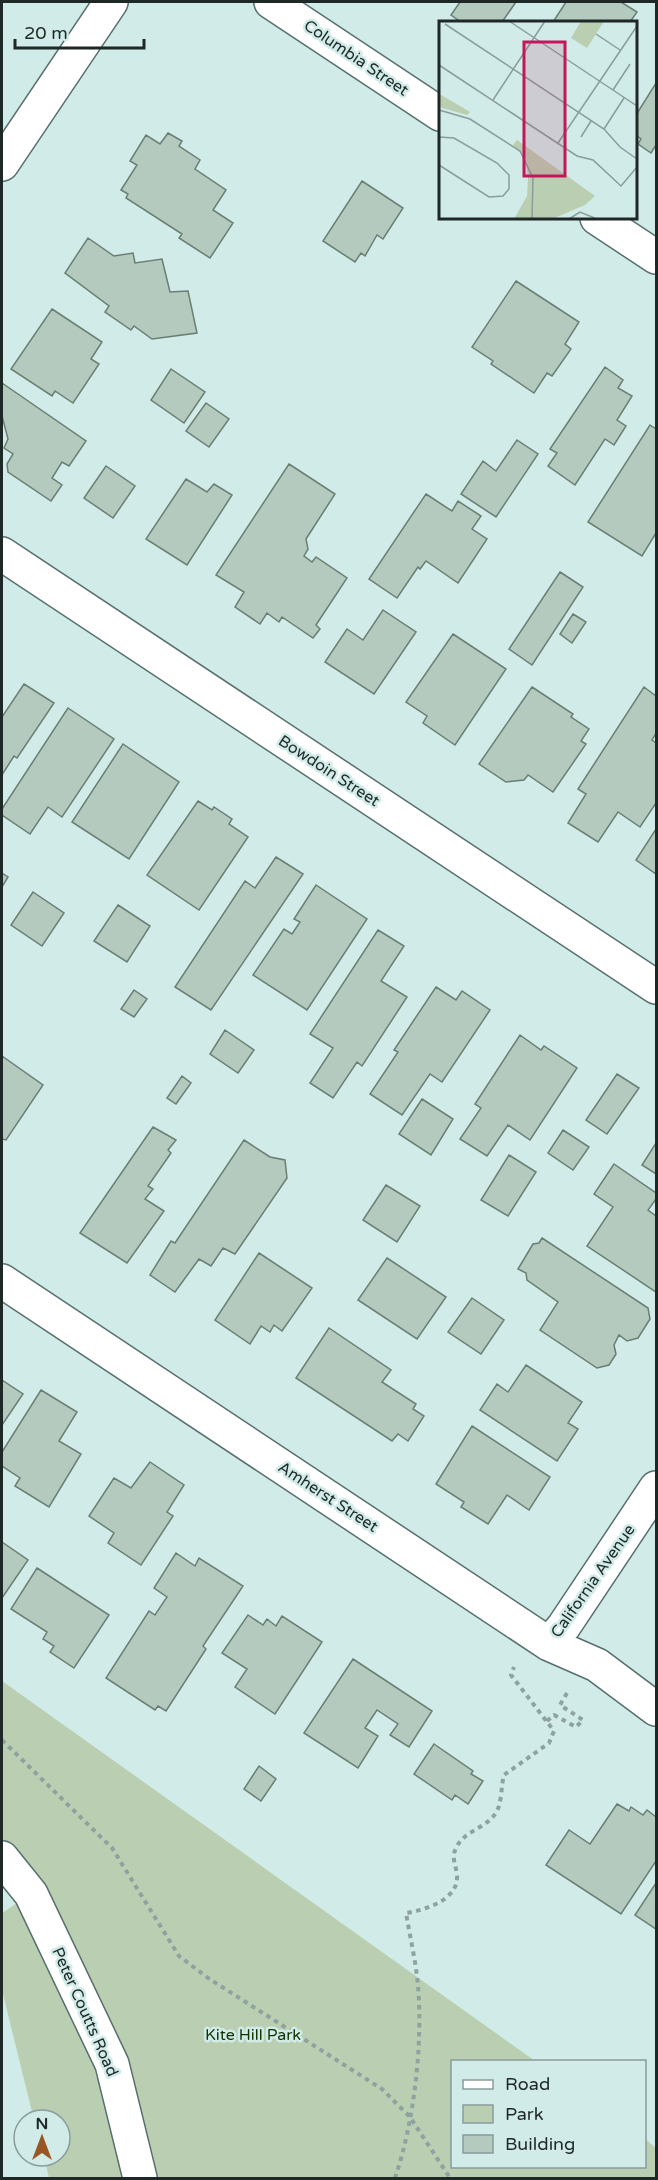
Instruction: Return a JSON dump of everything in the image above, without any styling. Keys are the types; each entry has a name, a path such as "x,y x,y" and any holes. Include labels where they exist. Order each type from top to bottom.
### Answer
{"street":[{"path":"2,164 111,2"},
{"name":"Columbia Street","path":"271,2 439,113"},
{"path":"599,219 657,257"},
{"name":"Bowdoin Street","path":"2,554 657,987"},
{"name":"Amherst Street","path":"2,1281 541,1638 597,1665 657,1709"},
{"name":"California Avenue","path":"541,1638 564,1626 657,1488"},
{"name":"Peter Coutts Road","path":"2,1858 31,1894 112,2064 140,2178"}],"path":[{"path":"395,2178 410,2117 419,2039 418,1985 406,1913 432,1906 446,1898 455,1888 457,1876 453,1863 455,1849 465,1836 479,1829 497,1811 504,1775 549,1743 554,1731 511,1675 518,1656 541,1638"},
{"path":"547,1721 554,1715 576,1727 584,1720 560,1705 567,1693"},
{"path":"2,1740 112,1848 179,1956 208,1978 382,2090 410,2117 450,2178"}],"green space":[{"name":"Kite Hill Park","path":"2,1681 534,2060 451,2060 451,2168 646,2168 646,2140 656,2148 656,2178 49,2178 47,2168 72,2168 72,2108 31,2108 2,1990 2,1913 31,1894 2,1858"}],"building":[{"path":"460,2 516,2 503,21 460,21 451,15"},
{"path":"566,2 621,2 637,12 631,21 554,21"},
{"path":"656,83 656,145 651,153 638,144 641,139 637,136 637,113"},
{"path":"168,133 182,141 179,146 200,160 195,169 226,190 213,210 233,223 210,258 179,238 182,234 126,198 128,194 121,190 137,165 130,161 146,135 160,144"},
{"path":"362,181 403,208 383,239 377,235 365,256 361,253 355,262 323,241"},
{"path":"88,238 114,256 133,253 135,263 162,259 170,292 188,291 197,333 152,339 134,326 131,330 105,312 109,306 65,273"},
{"path":"516,281 579,322 565,344 571,349 552,376 547,373 534,393 491,364 493,361 472,347"},
{"path":"52,309 102,342 91,359 99,364 73,403 55,391 52,396 11,369"},
{"path":"605,367 623,380 618,388 632,396 617,420 626,426 614,445 605,439 575,485 548,466 557,453 550,449"},
{"path":"171,369 205,392 184,423 151,400"},
{"path":"2,383 86,441 69,466 62,462 52,478 62,485 51,501 8,472 7,464 13,454 4,448 8,439 2,416"},
{"path":"206,403 229,419 209,447 186,431"},
{"path":"650,425 656,429 656,533 642,556 588,522"},
{"path":"517,440 538,454 496,517 461,494 483,461 496,471"},
{"path":"289,464 335,494 306,539 308,549 304,556 312,562 316,557 347,578 316,625 320,629 313,638 282,617 279,622 267,613 260,624 235,607 244,592 216,575"},
{"path":"106,466 135,486 113,518 84,498"},
{"path":"186,479 207,492 214,484 232,495 187,565 146,539"},
{"path":"426,494 452,511 458,501 481,516 472,529 487,539 458,583 426,561 420,569 418,567 397,598 369,579"},
{"path":"560,572 583,587 532,665 509,649"},
{"path":"383,610 416,632 374,694 325,662 347,629 363,640"},
{"path":"573,614 586,622 572,643 560,634"},
{"path":"453,634 506,669 455,745 423,723 427,716 406,702"},
{"path":"24,684 54,703 17,758 14,756 2,775 2,717"},
{"path":"532,687 573,714 571,717 589,729 581,741 586,744 553,792 528,775 524,780 506,782 479,764"},
{"path":"644,687 656,696 656,733 652,740 656,743 656,803 640,827 618,812 598,842 568,823 586,794 578,789"},
{"path":"68,708 114,739 62,817 48,807 30,834 2,815 2,809"},
{"path":"123,744 179,782 129,859 72,822"},
{"path":"198,801 212,810 214,807 232,819 229,824 248,837 199,910 147,875"},
{"path":"656,829 656,874 636,860"},
{"path":"276,857 303,874 211,1010 175,987 245,881 255,888"},
{"path":"2,873 8,877 2,887"},
{"path":"316,885 367,919 307,1010 253,975 284,929 292,934 300,922 294,919"},
{"path":"33,892 64,913 42,946 11,925"},
{"path":"118,905 150,926 127,962 94,941"},
{"path":"378,930 404,946 381,981 407,997 362,1066 357,1062 333,1098 310,1083 333,1048 310,1034"},
{"path":"436,987 456,1000 462,991 490,1010 442,1082 430,1074 402,1115 370,1094 398,1052 394,1050"},
{"path":"134,990 147,999 134,1017 121,1009"},
{"path":"225,1030 254,1050 238,1073 210,1054"},
{"path":"520,1035 541,1050 544,1046 577,1068 530,1140 508,1125 487,1156 460,1139 481,1108 475,1104"},
{"path":"2,1056 43,1085 6,1140 2,1139"},
{"path":"617,1074 639,1088 607,1134 586,1120"},
{"path":"182,1076 191,1083 176,1104 167,1098"},
{"path":"422,1099 453,1119 431,1155 399,1134"},
{"path":"153,1127 176,1140 168,1150 171,1153 148,1186 153,1189 145,1199 164,1211 127,1263 80,1233"},
{"path":"563,1130 589,1147 573,1170 548,1153"},
{"path":"244,1140 270,1157 285,1160 287,1178 235,1254 223,1248 211,1266 199,1259 175,1292 150,1275 171,1241 175,1243"},
{"path":"656,1143 656,1174 642,1165"},
{"path":"509,1155 536,1172 508,1216 481,1200"},
{"path":"614,1164 656,1193 656,1199 648,1210 656,1216 656,1292 587,1246 613,1207 594,1194"},
{"path":"386,1185 420,1206 397,1242 363,1220"},
{"path":"542,1238 648,1308 650,1319 638,1338 627,1341 619,1335 614,1345 616,1354 609,1365 597,1368 540,1330 558,1302 527,1280 526,1273 518,1269 533,1244 539,1243"},
{"path":"259,1253 312,1288 282,1331 274,1325 270,1332 261,1326 250,1344 215,1320"},
{"path":"387,1258 446,1297 417,1339 358,1300"},
{"path":"472,1298 504,1320 481,1354 448,1332"},
{"path":"329,1328 391,1370 382,1382 416,1404 413,1409 424,1416 408,1441 398,1434 392,1441 296,1378"},
{"path":"526,1365 582,1402 568,1423 578,1429 557,1461 480,1410 497,1384 508,1392"},
{"path":"2,1380 23,1394 2,1425"},
{"path":"41,1390 77,1412 59,1441 81,1454 49,1507 15,1486 20,1478 2,1466 2,1452"},
{"path":"472,1426 550,1477 529,1510 507,1495 488,1524 461,1507 464,1502 436,1484"},
{"path":"150,1462 184,1485 167,1512 173,1516 141,1565 108,1543 114,1533 89,1516 114,1478 131,1488"},
{"path":"2,1542 28,1560 2,1598"},
{"path":"176,1553 195,1566 199,1558 243,1586 203,1646 206,1649 166,1711 158,1706 155,1710 106,1678 149,1611 155,1615 167,1597 154,1588"},
{"path":"37,1568 109,1615 74,1668 50,1652 54,1646 43,1639 47,1632 11,1609"},
{"path":"248,1615 263,1625 267,1619 276,1626 282,1616 322,1642 275,1714 235,1687 247,1669 222,1653"},
{"path":"353,1659 432,1711 409,1747 390,1735 398,1724 377,1710 365,1728 378,1736 358,1768 304,1733"},
{"path":"434,1744 473,1771 471,1774 483,1781 468,1804 455,1795 452,1800 414,1774"},
{"path":"259,1766 276,1779 261,1801 244,1789"},
{"path":"617,1804 629,1811 631,1807 643,1815 647,1810 656,1817 656,1861 621,1914 546,1865 569,1830 590,1844"},
{"path":"656,1883 656,1929 635,1915"}]}
